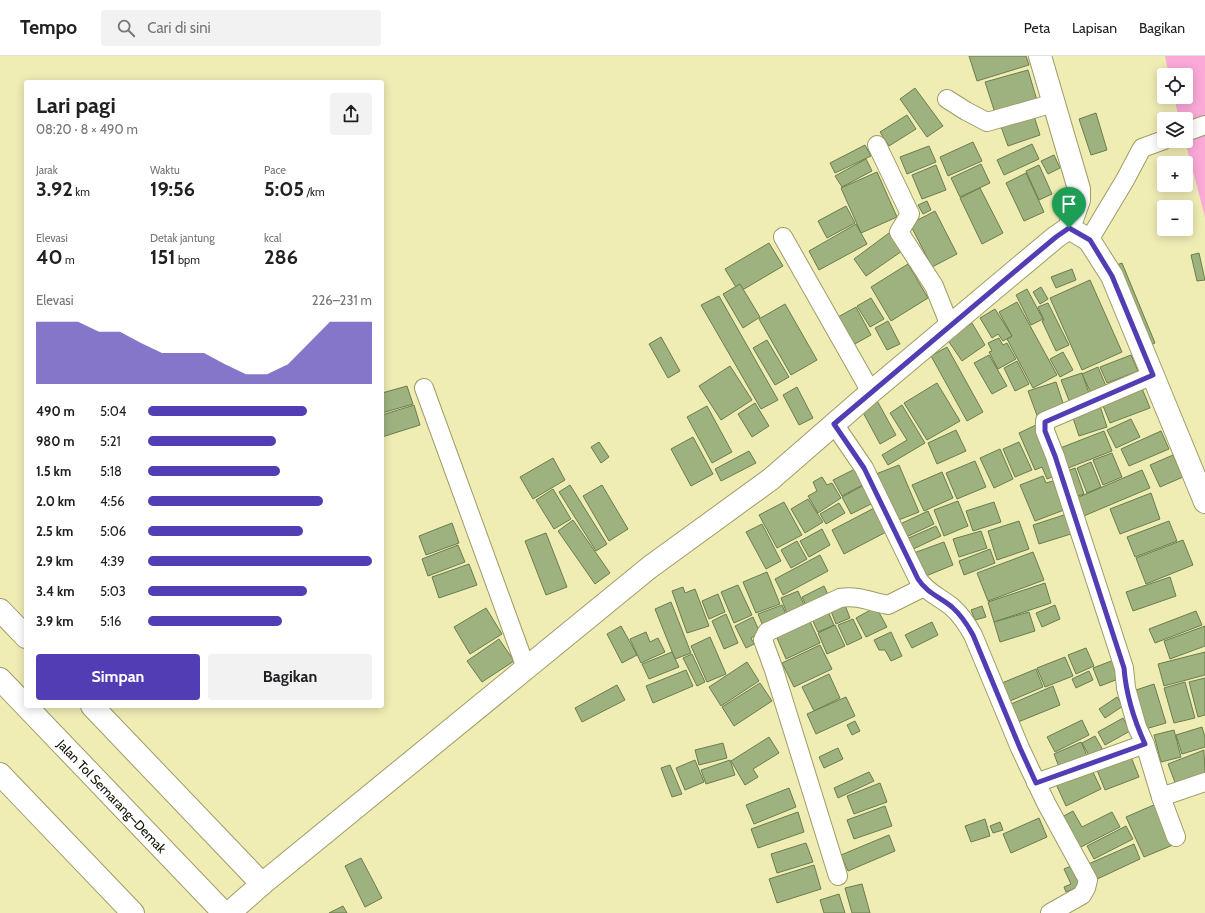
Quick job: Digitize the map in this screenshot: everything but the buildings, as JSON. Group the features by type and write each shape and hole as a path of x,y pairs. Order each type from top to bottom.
{"main road":[{"path":"229,913 262,884 650,567 772,479 871,392 1056,237 1069,228 1079,200 1079,189 1040,56"},
{"path":"1069,228 1090,240 1112,276 1205,502"},
{"path":"0,610 24,635"},
{"name":"Jalan Tol Semarang–Demak","path":"0,679 24,704"},
{"name":"Jalan Tol Semarang–Demak","path":"28,708 224,913"},
{"path":"94,708 262,884"},
{"path":"0,774 133,913"}],"street":[{"path":"947,99 987,122 1054,103"},
{"path":"1193,129 1205,125"},
{"path":"1090,240 1142,148 1157,143"},
{"path":"877,145 910,214 899,232 934,286 950,326"},
{"path":"783,237 871,392"},
{"path":"1153,375 1045,422 1045,431 1055,456 1124,668 1126,688 1137,727 1145,744 1161,797 1176,837"},
{"path":"424,388 526,668"},
{"path":"834,424 864,468 918,579 924,587 951,607 964,620 973,635 1036,783 1088,880 1082,895 1050,913"},
{"path":"838,876 774,670 763,640 767,632 840,598 851,596 888,605 924,587"},
{"path":"1036,783 1145,744"},
{"path":"1161,797 1205,782"}],"shaded area":[{"path":"1165,56 1205,56 1205,217 1193,171 1193,156 1189,156 1187,148 1193,148 1193,112 1177,112 1176,104 1193,104 1193,68 1168,68"}],"route":[{"path":"1069,228 1090,240 1112,276 1153,375 1060,414 1045,422 1045,431 1055,456 1124,668 1126,688 1137,727 1145,744 1036,783 973,635 964,620 951,607 924,587 918,579 864,468 834,424 1026,262 1069,228"}]}
